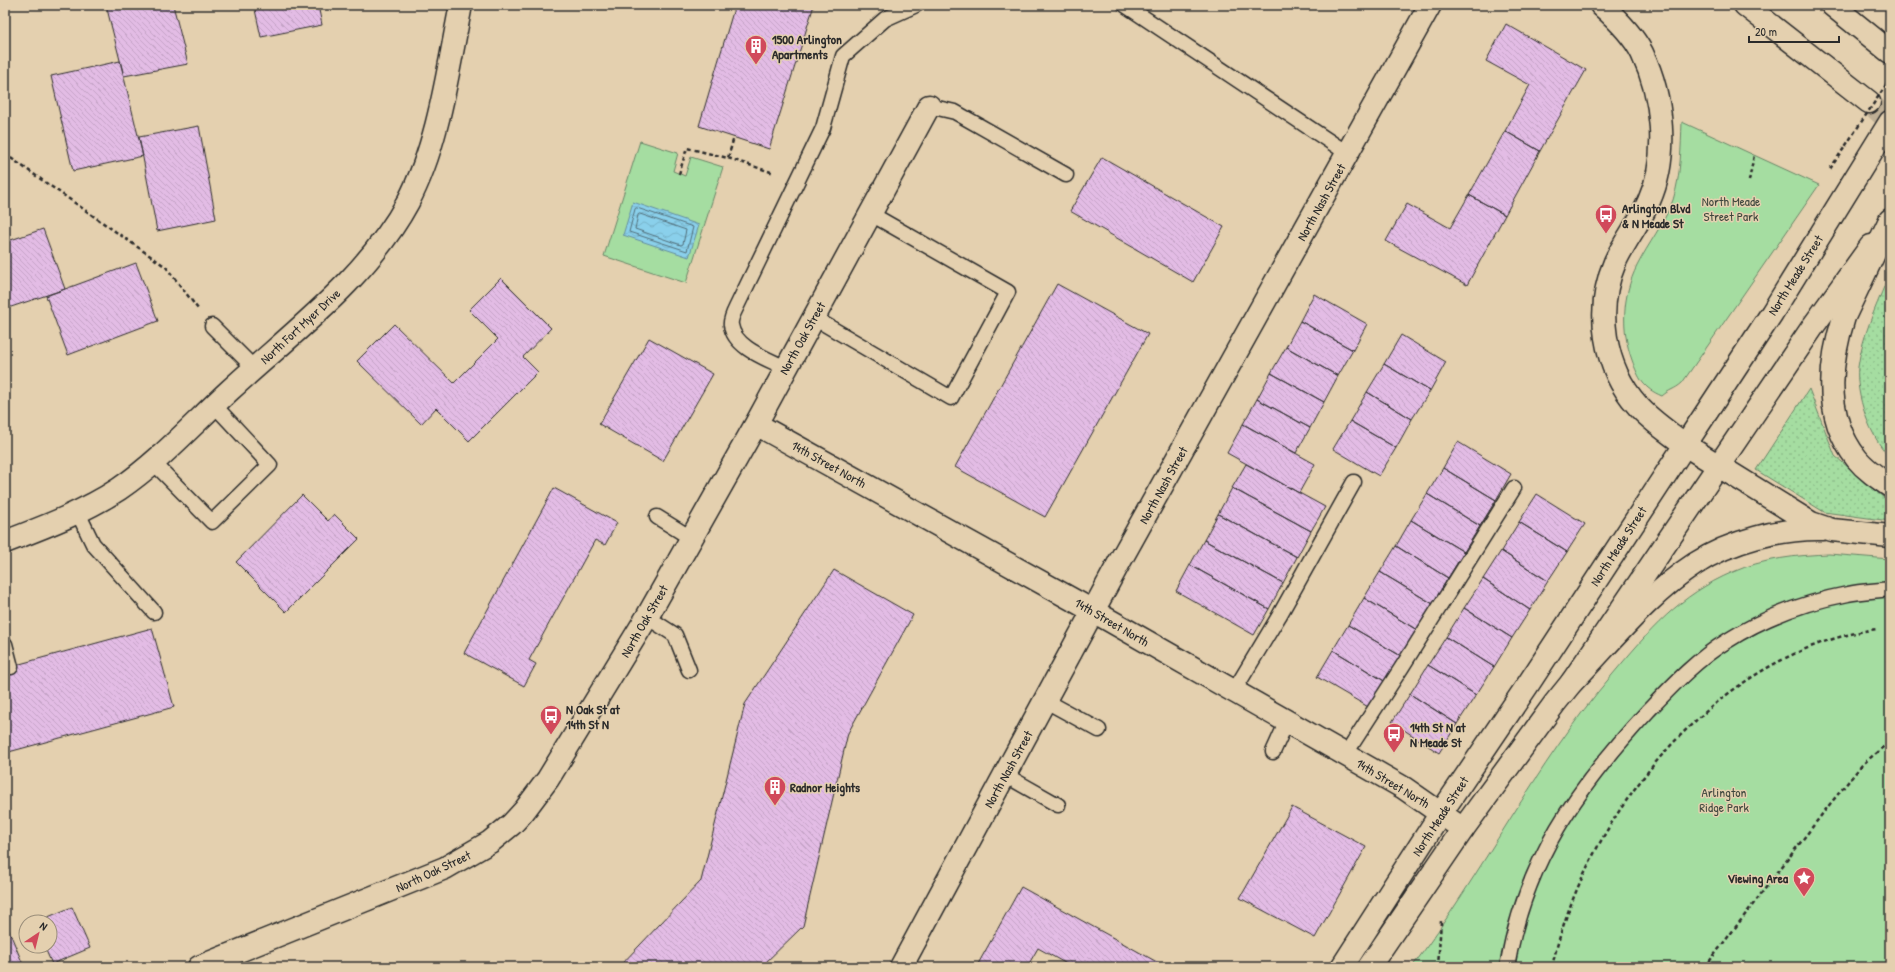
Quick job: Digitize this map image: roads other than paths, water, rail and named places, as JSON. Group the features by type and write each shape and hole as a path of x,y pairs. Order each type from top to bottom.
{"main road":[{"name":"North Fort Myer Drive","path":"5,542 78,513 119,489 153,462 327,302 375,251 398,220 417,182 438,114 461,5"},
{"name":"North Nash Street","path":"901,967 1046,701 1093,611 1430,5"},
{"path":"1602,5 1632,38 1642,53 1649,71 1658,105 1661,156 1659,172 1649,201 1623,246 1609,278 1605,299 1605,334 1614,366 1632,398 1642,410 1685,445 1791,512 1811,523 1832,530"},
{"path":"1745,5 1869,102"},
{"path":"1832,5 1890,52"},
{"name":"North Oak Street","path":"199,967 432,874 465,858 498,836 524,811 548,779 647,617 756,424 929,106"},
{"name":"North Meade Street","path":"1342,967 1441,813 1527,686 1772,312 1890,122"},
{"path":"1889,221 1844,318 1839,334 1831,376 1835,411 1844,439 1857,459 1872,474 1890,486"},
{"name":"North Meade Street","path":"1369,967 1463,829 1572,682 1814,325 1889,221"},
{"name":"14th Street North","path":"756,424 1093,611 1345,754 1416,795 1463,829"},
{"path":"1572,682 1653,598 1695,563 1719,551 1765,535 1794,530 1832,530 1890,536"}],"lane":[{"path":"786,368 743,345 735,337 730,325 736,308 823,128 843,56 885,19 916,5"},
{"path":"1125,5 1348,153"},
{"path":"929,106 955,112 1066,175"},
{"path":"814,318 951,398 1008,292 871,214"},
{"path":"212,326 254,368"},
{"path":"153,462 212,522 270,465 214,405"},
{"path":"1234,691 1279,616 1354,482"},
{"path":"1345,754 1406,661 1514,488"},
{"path":"78,513 93,544 154,612"},
{"path":"658,517 691,538"},
{"path":"1507,967 1513,934 1523,900 1533,873 1557,827 1591,777 1623,738 1675,684 1698,662 1726,641 1760,623 1812,603 1848,594 1890,589"},
{"path":"647,617 675,635 689,670"},
{"path":"5,644 11,667"},
{"path":"1046,701 1099,730"},
{"path":"1273,752 1287,721"},
{"path":"1005,775 1058,805"}],"water":[{"path":"633,202 699,225 689,257 623,235"}],"tunnel":[{"path":"1869,102 1890,122"}],"place":[{"name":"1500 Arlington Apartments","path":"756,66"},
{"name":"Arlington Blvd & N Meade St","path":"1606,234"},
{"name":"N Oak St at 14th St N","path":"551,736"},
{"name":"14th St N at N Meade St","path":"1394,754"},
{"name":"Radnor Heights","path":"775,806"},
{"name":"Viewing Area","path":"1804,898"}],"park label":[{"name":"North Meade Street Park","path":"1731,208"},
{"name":"Arlington Ridge Park","path":"1724,800"}]}
